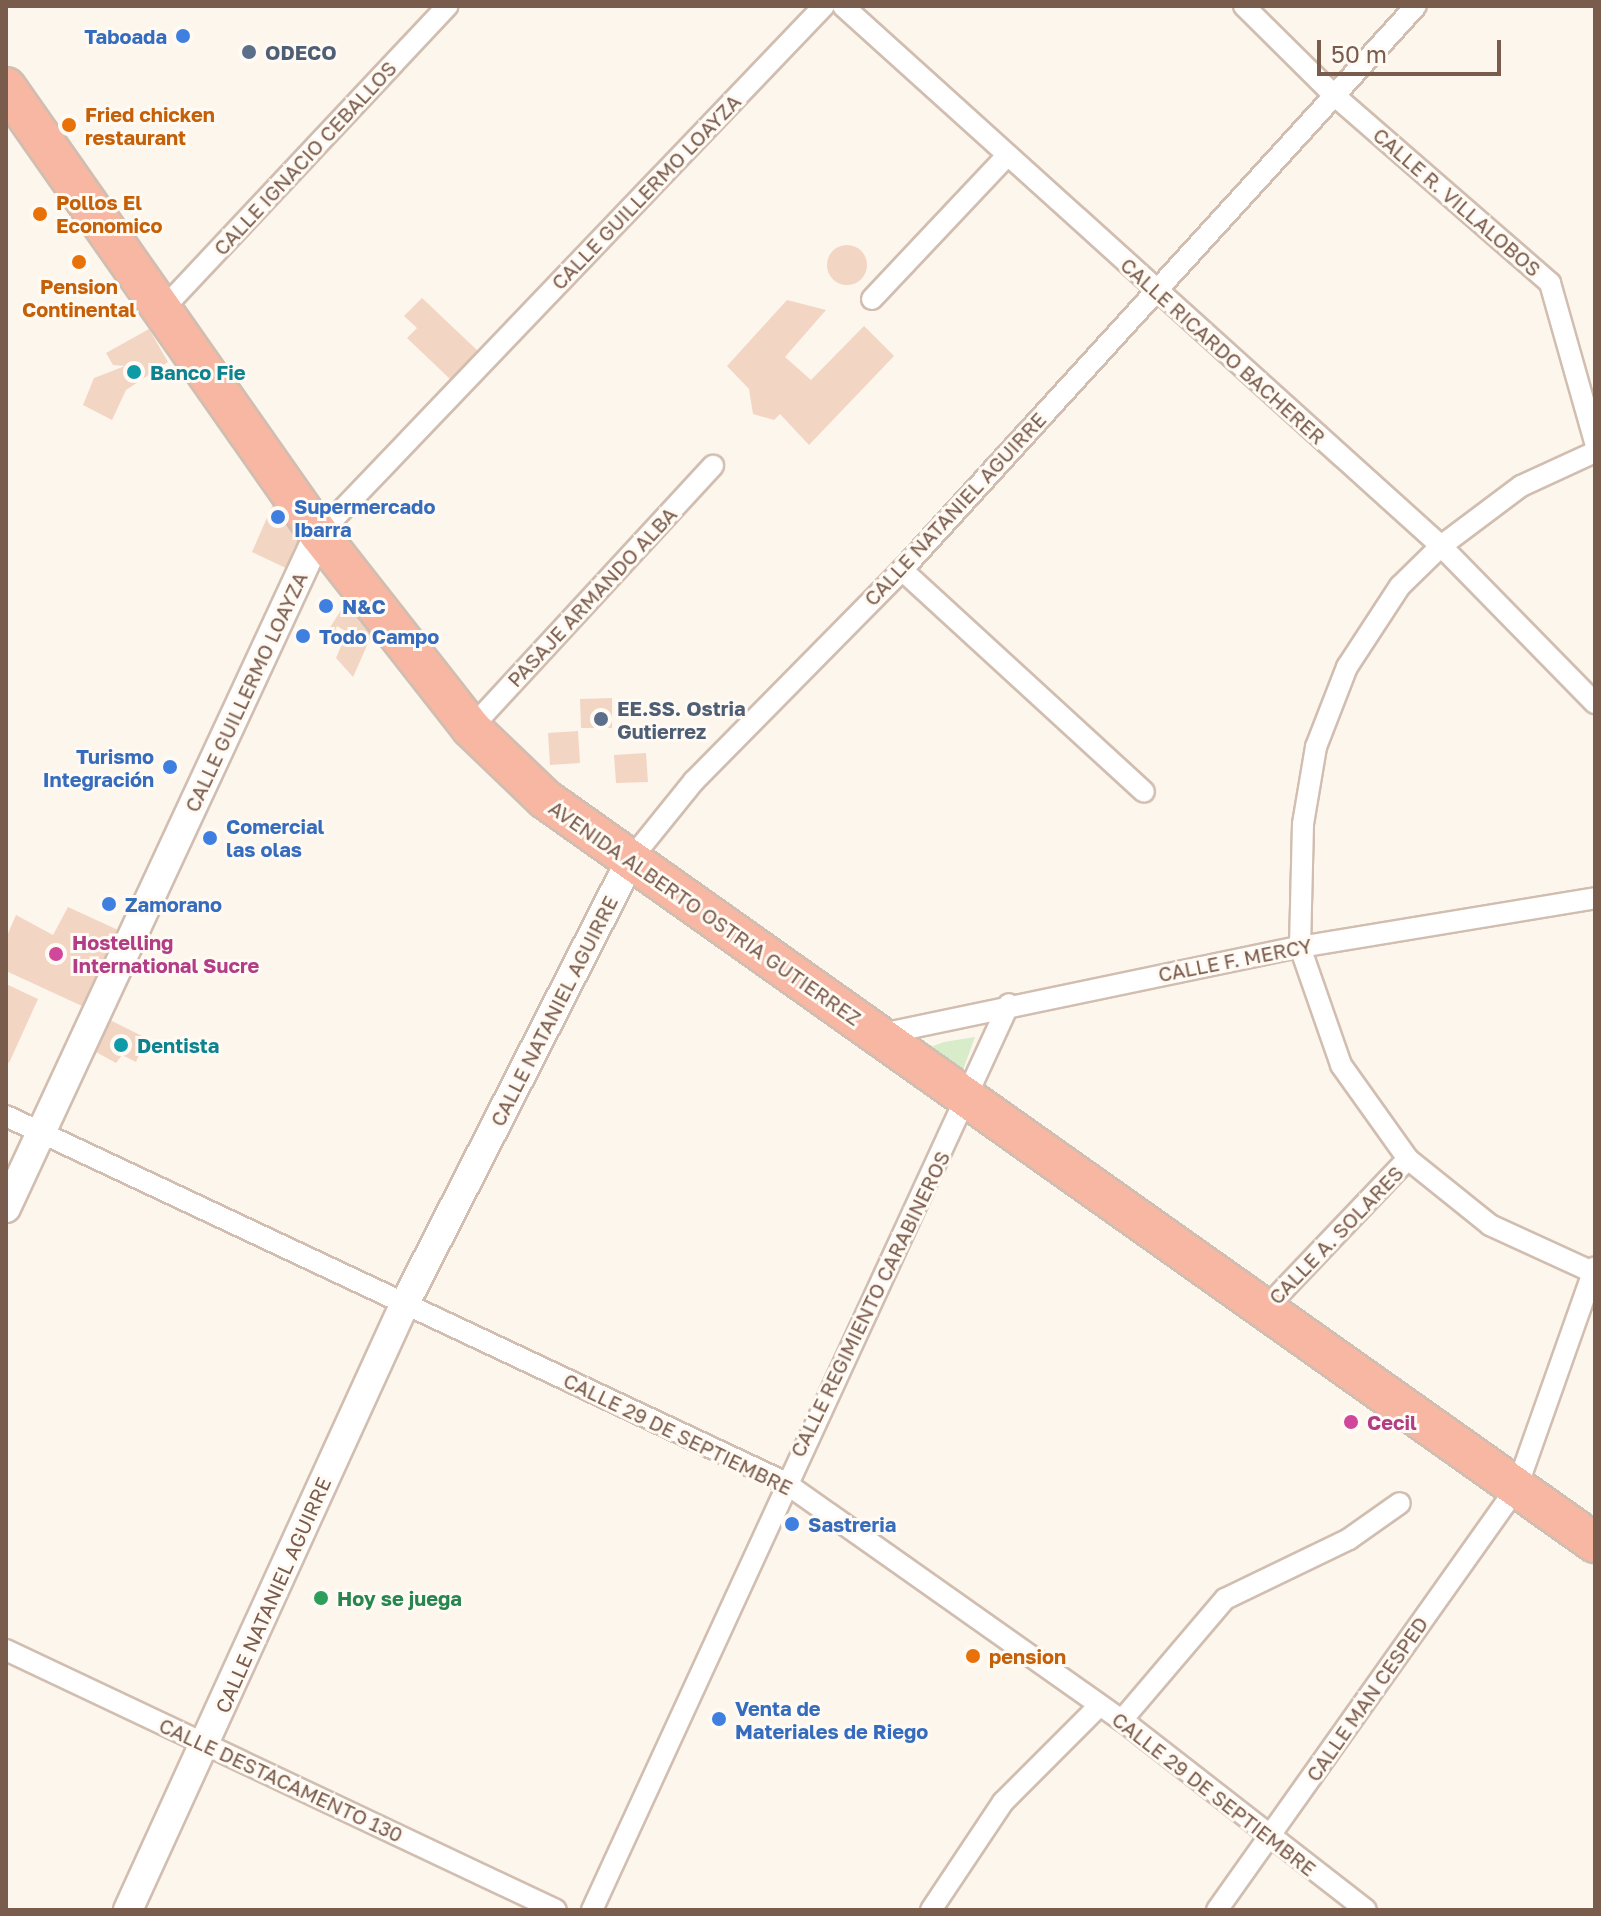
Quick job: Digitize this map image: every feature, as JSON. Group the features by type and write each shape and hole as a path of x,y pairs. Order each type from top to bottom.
{"highway":[{"name":"AVENIDA ALBERTO OSTRIA GUTIERREZ","path":"6,87 319,534 471,728 545,799 1263,1311 1595,1543"}],"street":[{"name":"CALLE IGNACIO CEBALLOS","path":"162,310 447,6"},
{"name":"CALLE GUILLERMO LOAYZA","path":"6,1208 319,534 824,6"},
{"name":"CALLE RICARDO BACHERER","path":"843,6 1006,157 1441,546 1595,703"},
{"name":"CALLE R. VILLALOBOS","path":"1244,6 1335,96 1550,283 1595,442"},
{"name":"CALLE NATANIEL AGUIRRE","path":"128,1910 206,1745 405,1303 631,859 694,781 902,570 1416,6"},
{"path":"872,299 1006,157"},
{"path":"1594,1271 1490,1225 1408,1159 1341,1065 1300,947 1303,824 1316,747 1347,667 1400,586 1441,546 1521,486 1595,452"},
{"name":"PASAJE ARMANDO ALBA","path":"471,728 713,466"},
{"path":"902,570 1144,792"},
{"name":"CALLE F. MERCY","path":"877,1035 1009,1004 1300,947 1595,898"},
{"name":"CALLE REGIMIENTO CARABINEROS","path":"592,1910 784,1482 968,1101 1009,1004"},
{"name":"CALLE 29 DE SEPTIEMBRE","path":"6,1116 784,1482 1122,1720 1268,1839 1366,1910"},
{"name":"CALLE A. SOLARES","path":"1263,1311 1408,1159"},
{"name":"CALLE MAN CESPED","path":"1217,1910 1517,1487 1594,1271"},
{"path":"1122,1720 1225,1599 1349,1539 1400,1503"},
{"name":"CALLE DESTACAMENTO 130","path":"6,1650 556,1910"},
{"path":"931,1910 1003,1802 1099,1706"}],"green space":[{"path":"975,1037 959,1081 919,1051 944,1042"}],"building":[{"path":"847,245 861,251 867,265 861,279 847,285 833,279 827,265 833,251"},
{"path":"422,298 478,351 451,380 407,338 417,328 404,316"},
{"path":"787,300 826,310 785,357 811,380 864,326 894,356 809,445 780,414 774,420 753,414 749,389 727,366"},
{"name":"Banco Fie","path":"149,329 168,362 126,390 112,420 83,405 94,378 125,366 113,365 106,353"},
{"name":"Supermercado Ibarra","path":"276,497 300,537 288,569 252,552"},
{"path":"349,597 373,632 353,677 336,658 347,632 337,626 331,640 326,634"},
{"path":"612,698 612,728 581,728 580,699"},
{"path":"578,731 580,763 550,765 548,733"},
{"path":"646,753 648,782 616,783 614,755"},
{"name":"Hostelling International Sucre","path":"68,907 118,930 82,1006 6,971 6,938 16,915 53,935"},
{"path":"6,984 38,999 9,1063 6,1061"},
{"name":"Dentista","path":"110,1020 146,1038 136,1062 122,1055 116,1063 96,1052"}],"place":[{"name":"Taboada","path":"183,36"},
{"name":"ODECO","path":"249,52"},
{"name":"Fried chicken restaurant","path":"69,125"},
{"name":"Pollos El Economico","path":"40,214"},
{"name":"Pension Continental","path":"79,262"},
{"name":"Banco Fie","path":"134,372"},
{"name":"Supermercado Ibarra","path":"278,517"},
{"name":"N&C","path":"326,606"},
{"name":"Todo Campo","path":"303,636"},
{"name":"EE.SS. Ostria Gutierrez","path":"601,719"},
{"name":"Turismo Integración","path":"170,767"},
{"name":"Comercial las olas","path":"210,838"},
{"name":"Zamorano","path":"109,904"},
{"name":"Hostelling International Sucre","path":"56,954"},
{"name":"Dentista","path":"121,1045"},
{"name":"Cecil","path":"1351,1422"},
{"name":"Sastreria","path":"792,1524"},
{"name":"Hoy se juega","path":"321,1598"},
{"name":"pension","path":"973,1656"},
{"name":"Venta de Materiales de Riego","path":"719,1719"}]}
